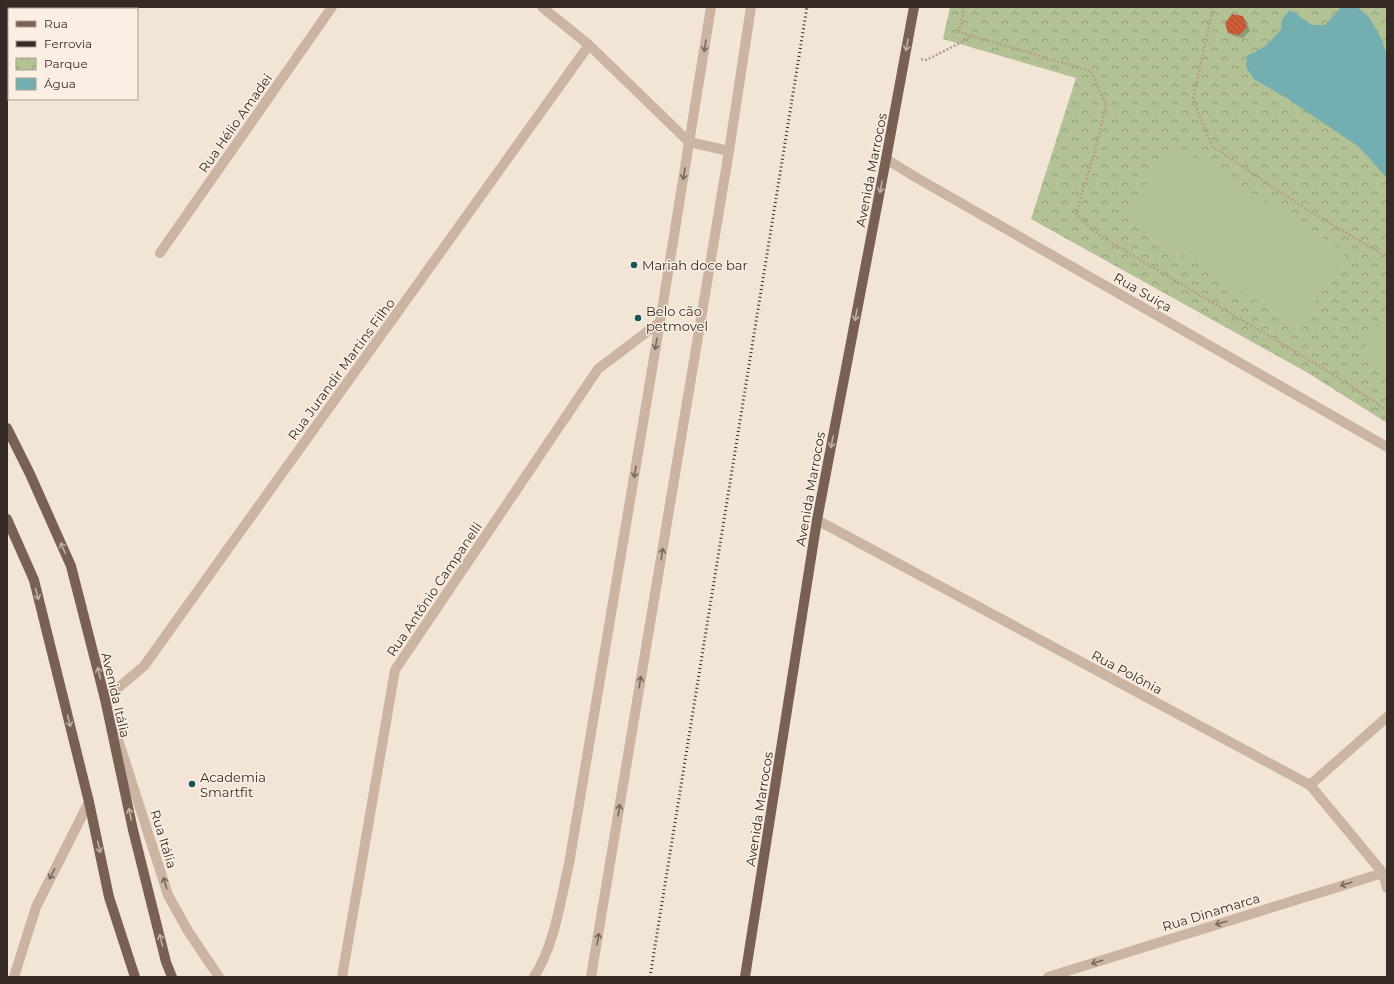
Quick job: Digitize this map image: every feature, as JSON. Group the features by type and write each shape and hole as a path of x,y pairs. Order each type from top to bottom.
{"main road":[{"name":"Avenida Marrocos","path":"745,977 817,520 914,7"},
{"name":"Avenida Itália","path":"7,428 30,474 71,566 105,699 133,830 166,962 172,977"},
{"path":"7,519 34,580 89,802 110,897 135,977"}],"street":[{"name":"Rua Hélio Amadei","path":"160,253 332,7"},
{"path":"542,7 589,45 689,142 729,151"},
{"path":"534,977 542,964 554,931 569,864 711,7"},
{"path":"591,977 752,7"},
{"name":"Rua Jurandir Martins Filho","path":"105,699 144,666 589,45"},
{"name":"Rua Suiça","path":"886,159 1387,447"},
{"name":"Rua Antônio Campanelli","path":"342,977 396,670 598,369 660,322"},
{"name":"Rua Polônia","path":"817,520 1310,785 1383,873 1387,888"},
{"name":"Rua Itália","path":"105,699 168,896 188,931 219,977"},
{"path":"1310,785 1387,717"},
{"path":"14,977 36,907 89,802"},
{"name":"Rua Dinamarca","path":"1048,977 1383,873"}],"path":[{"path":"964,7 958,32 1091,72 1106,105 1094,154 1076,213 1097,234 1326,370 1387,410"},
{"path":"1212,7 1193,99 1212,146 1298,204 1387,257"},
{"path":"905,58 926,60 972,36"}],"green space":[{"path":"950,7 1387,7 1387,423 1308,373 1031,219 1076,78 943,39"},
{"path":"1172,143 1346,253 1299,327 1125,218"},
{"path":"1387,312 1387,370 1361,354"}],"water":[{"path":"1341,7 1357,7 1369,17 1382,40 1387,56 1387,178 1359,147 1288,99 1254,79 1246,67 1247,56 1264,47 1281,30 1282,19 1290,10 1312,25 1325,25"}],"building":[{"path":"1232,14 1243,16 1247,27 1239,35 1228,33 1225,23"}],"railway":[{"path":"650,977 807,7"}],"place":[{"name":"Mariah doce bar","path":"634,265"},
{"name":"Belo cão petmovel","path":"638,318"},
{"name":"Academia Smartfit","path":"192,784"}]}
